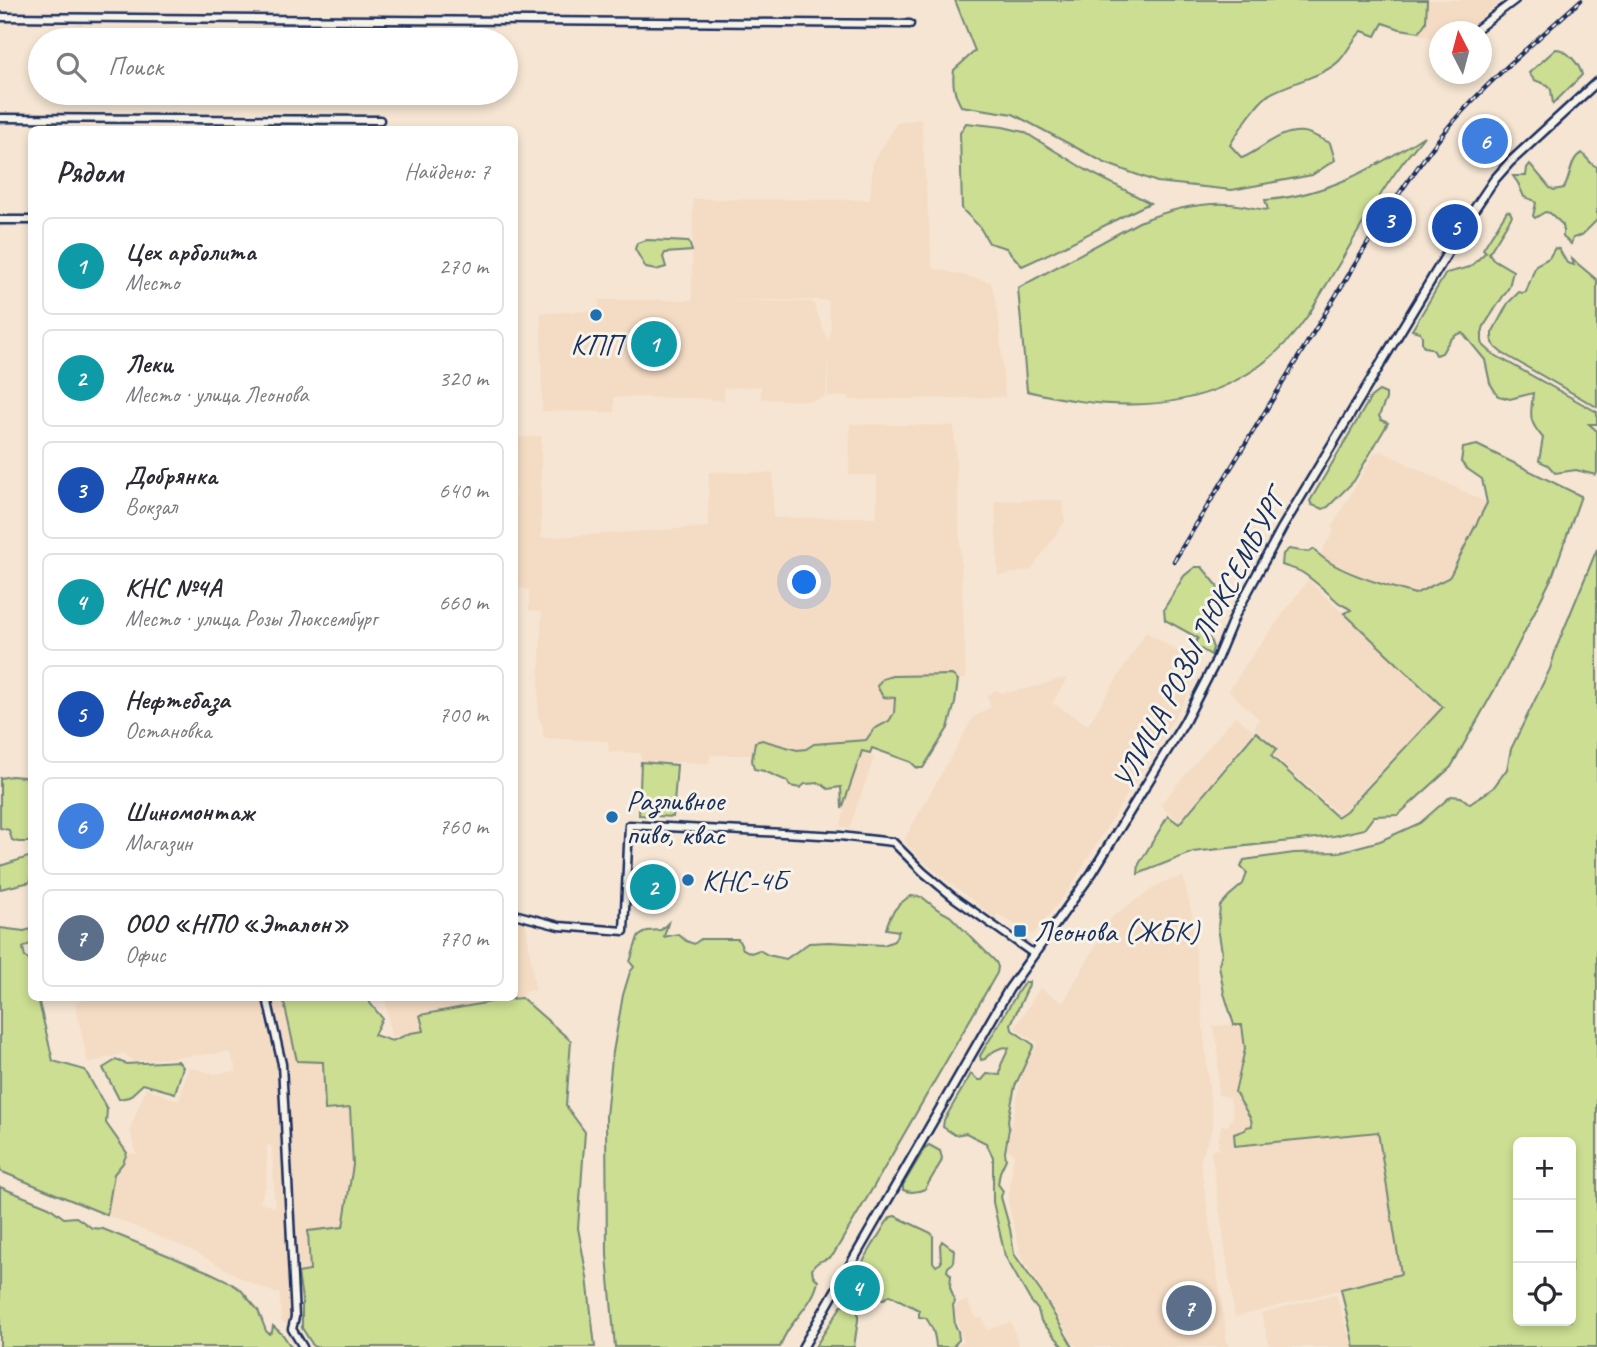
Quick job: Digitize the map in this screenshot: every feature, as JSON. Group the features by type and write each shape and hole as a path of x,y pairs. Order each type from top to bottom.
{"street":[{"path":"1487,21 1515,0"},
{"path":"0,17 910,24"},
{"name":"УЛИЦА РОЗЫ ЛЮКСЕМБУРГ","path":"803,1347 1009,989 1091,873 1184,723 1216,663 1235,615 1282,528 1469,217 1510,162 1597,82"},
{"path":"0,118 380,120"},
{"path":"0,220 28,220"},
{"path":"518,915 559,926 624,931 629,825 841,836 893,842 953,897 1034,954"},
{"path":"268,1001 282,1064 295,1317 292,1329 303,1347"}],"shaded area":[{"path":"1392,0 1502,0 1477,21 1429,21 1429,37 1419,34"},
{"path":"921,119 932,268 991,282 998,312 1005,397 850,400 849,396 828,397 828,353 826,396 813,401 761,399 761,386 723,388 724,401 614,397 614,412 542,411 541,313 599,311 599,300 692,300 693,199 870,200 873,163 897,123","holes":["722,300 828,300 831,326 828,342 813,302"]},
{"path":"850,424 954,426 966,679 953,679 883,737 862,750 874,758 849,829 840,826 845,811 842,809 860,755 710,755 709,763 641,761 641,753 609,752 608,741 543,738 543,727 538,715 542,612 529,610 529,590 518,588 518,438 541,436 541,538 708,527 709,472 773,473 773,518 877,517 877,475 849,475"},
{"path":"1381,451 1487,503 1450,576 1415,594 1364,579 1319,556 1334,531 1332,527 1374,454"},
{"path":"1062,500 1065,521 1031,570 998,576 995,501"},
{"path":"1308,580 1441,707 1342,812 1338,813 1274,756 1279,749 1254,727 1260,720 1229,691"},
{"path":"1146,632 1200,665 1193,671 1189,693 1069,889 1033,935 998,914 995,918 920,859 905,838 973,718 991,707 987,696 996,690 1001,693 1011,692 1067,678 1052,703 1088,725"},
{"path":"1235,716 1254,731 1179,821 1160,805"},
{"path":"1183,877 1192,915 1213,1127 1200,1161 1228,1347 1080,1347 1075,1345 1018,1251 1020,1249 1008,1203 1014,1154 1007,1149 1022,1073 1038,1043 1015,1028 1040,988 1063,1003 1113,916 1163,882"},
{"path":"518,915 525,917 535,990 526,991 522,998 518,998"},
{"path":"284,1001 297,1061 323,1062 326,1110 350,1107 353,1165 343,1227 310,1272 298,1273 287,1066 286,1063 283,1064 295,1317 292,1329 281,1320 280,1293 243,1279 194,1251 107,1215 114,1174 127,1153 136,1154 130,1129 146,1088 179,1101 189,1067 214,1074 237,1071 230,1052 133,1061 124,1053 88,1063 75,1002","holes":["267,1145 272,1146 275,1208 260,1202 266,1185"]},
{"path":"385,1001 496,1001 420,1015 424,1031 391,1037"},
{"path":"1242,1024 1245,1049 1235,1092 1251,1119 1252,1126 1234,1134 1230,1148 1378,1132 1401,1274 1235,1317 1211,1150 1222,1149 1218,1147 1221,1125 1228,1126 1233,1116 1229,1097 1218,1095 1218,1045 1213,1026"},
{"path":"1336,1294 1352,1347 1270,1347 1261,1313"},
{"path":"967,1301 976,1319 982,1318 987,1330 1011,1322 1019,1347 956,1347 964,1342 955,1312 956,1304"}],"green space":[{"path":"955,0 1427,1 1426,22 1419,32 1383,23 1376,36 1362,31 1333,66 1265,97 1230,145 1242,158 1279,137 1304,132 1330,143 1335,160 1312,175 1232,190 1157,182 1105,163 1013,114 961,106 954,88 954,70 975,51"},
{"path":"1556,49 1572,58 1582,75 1553,104 1548,85 1534,80 1529,73"},
{"path":"966,123 1024,132 1086,170 1150,203 1022,266 1006,248 989,243 979,226 962,209 960,133"},
{"path":"1424,136 1382,192 1309,314 1282,347 1252,371 1218,389 1183,399 1145,404 1106,404 1027,391 1018,288 1139,222 1183,208 1206,204 1230,204 1268,210 1265,200 1308,193 1349,178"},
{"path":"1582,153 1597,167 1597,220 1582,235 1573,238 1571,244 1563,237 1563,225 1550,213 1545,212 1535,218 1533,216 1536,203 1524,197 1513,176 1526,176 1530,164 1550,188 1564,188 1573,163"},
{"path":"1507,211 1512,216 1489,253 1493,259 1513,271 1509,287 1484,326 1483,345 1493,354 1597,412 1597,424 1589,424 1597,431 1596,475 1576,470 1555,473 1548,465 1539,461 1543,438 1531,417 1533,393 1510,399 1498,396 1490,383 1485,360 1463,333 1453,337 1442,353 1436,355 1428,347 1424,347 1420,332 1412,330 1446,273 1470,267 1486,252 1483,249"},
{"path":"647,240 689,242 692,251 665,253 663,257 666,267 656,270 646,268 635,249 637,243"},
{"path":"1555,248 1559,249 1567,263 1574,265 1572,259 1597,280 1597,407 1502,353 1492,340 1492,333 1508,303 1519,292 1526,292 1536,265 1549,258"},
{"path":"1379,391 1386,394 1386,399 1379,416 1388,423 1354,481 1328,507 1323,509 1312,505 1310,501 1371,397"},
{"path":"1477,445 1581,496 1552,577 1506,669 1451,767 1398,815 1374,816 1364,829 1334,836 1193,852 1138,874 1139,864 1168,816 1179,824 1256,732 1277,749 1271,756 1337,817 1346,811 1443,707 1344,613 1351,610 1303,573 1282,565 1283,554 1289,549 1308,552 1314,549 1346,571 1415,594 1448,578 1487,503 1482,479 1461,462 1463,448"},
{"path":"1597,549 1597,1347 1354,1347 1341,1289 1401,1274 1378,1132 1235,1146 1234,1134 1252,1126 1251,1119 1235,1092 1245,1049 1242,1025 1234,1025 1219,965 1222,952 1218,928 1220,906 1243,884 1247,873 1241,867 1244,860 1294,853 1339,852 1380,841 1420,823 1451,796 1461,797 1470,804 1493,788 1507,769 1511,749 1550,669"},
{"path":"1195,567 1202,567 1217,585 1219,597 1207,608 1199,626 1210,639 1213,648 1211,655 1194,645 1198,638 1165,620 1164,609 1184,576"},
{"path":"952,675 958,680 948,728 923,768 917,768 911,762 872,748 870,753 862,751 842,809 841,787 828,789 820,783 805,784 800,788 790,786 787,781 754,769 752,760 755,742 762,740 797,750 814,744 866,740 874,729 889,721 894,713 895,698 883,697 877,686 882,679 892,676"},
{"path":"641,762 677,765 673,817 639,815"},
{"path":"24,777 28,780 28,842 12,840 9,830 0,828 0,778"},
{"path":"28,857 28,883 0,889 0,866"},
{"path":"910,896 922,897 950,916 996,962 997,973 833,1255 817,1263 812,1269 818,1281 815,1290 783,1338 780,1347 615,1347 607,1255 606,1116 612,1058 623,995 634,967 630,962 638,937 647,931 661,930 668,923 664,937 678,934 694,944 701,939 738,939 743,949 751,953 759,950 786,959 809,943 884,945 894,941 899,931 886,929 892,914"},
{"path":"0,928 28,930 28,945 23,948 28,960 28,1001 39,1001 53,1061 85,1070 107,1109 106,1123 127,1153 114,1174 107,1215 0,1171"},
{"path":"1025,982 1029,982 1029,985 1011,1024 1012,1030 1034,1045 1015,1086 1008,1120 1006,1159 998,1184 1003,1191 1001,1197 1014,1254 1041,1292 1073,1347 1064,1347 1041,1321 1038,1310 1005,1256 993,1202 993,1157 986,1143 966,1133 955,1135 943,1127 944,1120 971,1074 978,1080 982,1080 987,1074 1000,1075 1001,1065 1009,1048 996,1050 985,1059 981,1060 980,1056"},
{"path":"522,998 571,1041 566,1106 585,1132 578,1228 595,1347 314,1347 302,1328 302,1299 298,1273 310,1271 308,1231 343,1227 353,1165 350,1108 325,1110 323,1062 297,1061 284,1001 370,1001 382,1018 374,1035 392,1041 424,1031 420,1015 496,1001 518,1001"},
{"path":"116,1060 126,1064 178,1061 183,1067 175,1093 143,1084 129,1097 119,1099 103,1068"},
{"path":"929,1145 940,1151 941,1162 925,1189 914,1192 903,1190 903,1185"},
{"path":"0,1187 49,1207 64,1218 76,1217 92,1228 103,1229 226,1280 241,1290 258,1310 266,1331 269,1334 272,1332 273,1326 291,1347 0,1347"},
{"path":"895,1216 931,1233 933,1262 936,1266 941,1263 942,1241 954,1250 953,1263 947,1271 951,1275 950,1287 955,1302 955,1325 959,1340 955,1347 936,1347 932,1328 926,1318 919,1317 919,1310 890,1295 884,1299 871,1300 859,1295 861,1286 856,1284 852,1289 848,1287 886,1223"},
{"path":"848,1302 858,1308 854,1347 815,1347 842,1305"}],"railway":[{"path":"1174,561 1390,207 1420,164 1451,124 1482,91 1581,0"}],"place":[{"name":"Шинoмонтаж","path":"1485,141"},
{"name":"Добрянка","path":"1389,220"},
{"name":"Нефтебаза","path":"1455,227"},
{"name":"КПП","path":"596,315"},
{"name":"Цех арболита","path":"654,344"},
{"name":"Разливное пиво, квас","path":"612,817"},
{"name":"КНС-4Б","path":"688,880"},
{"name":"Леки","path":"653,887"},
{"name":"Леонова (ЖБК)","path":"1020,931"},
{"name":"КНС №4А","path":"857,1288"},
{"name":"ООО «НПО «Эталон»","path":"1189,1308"}]}
